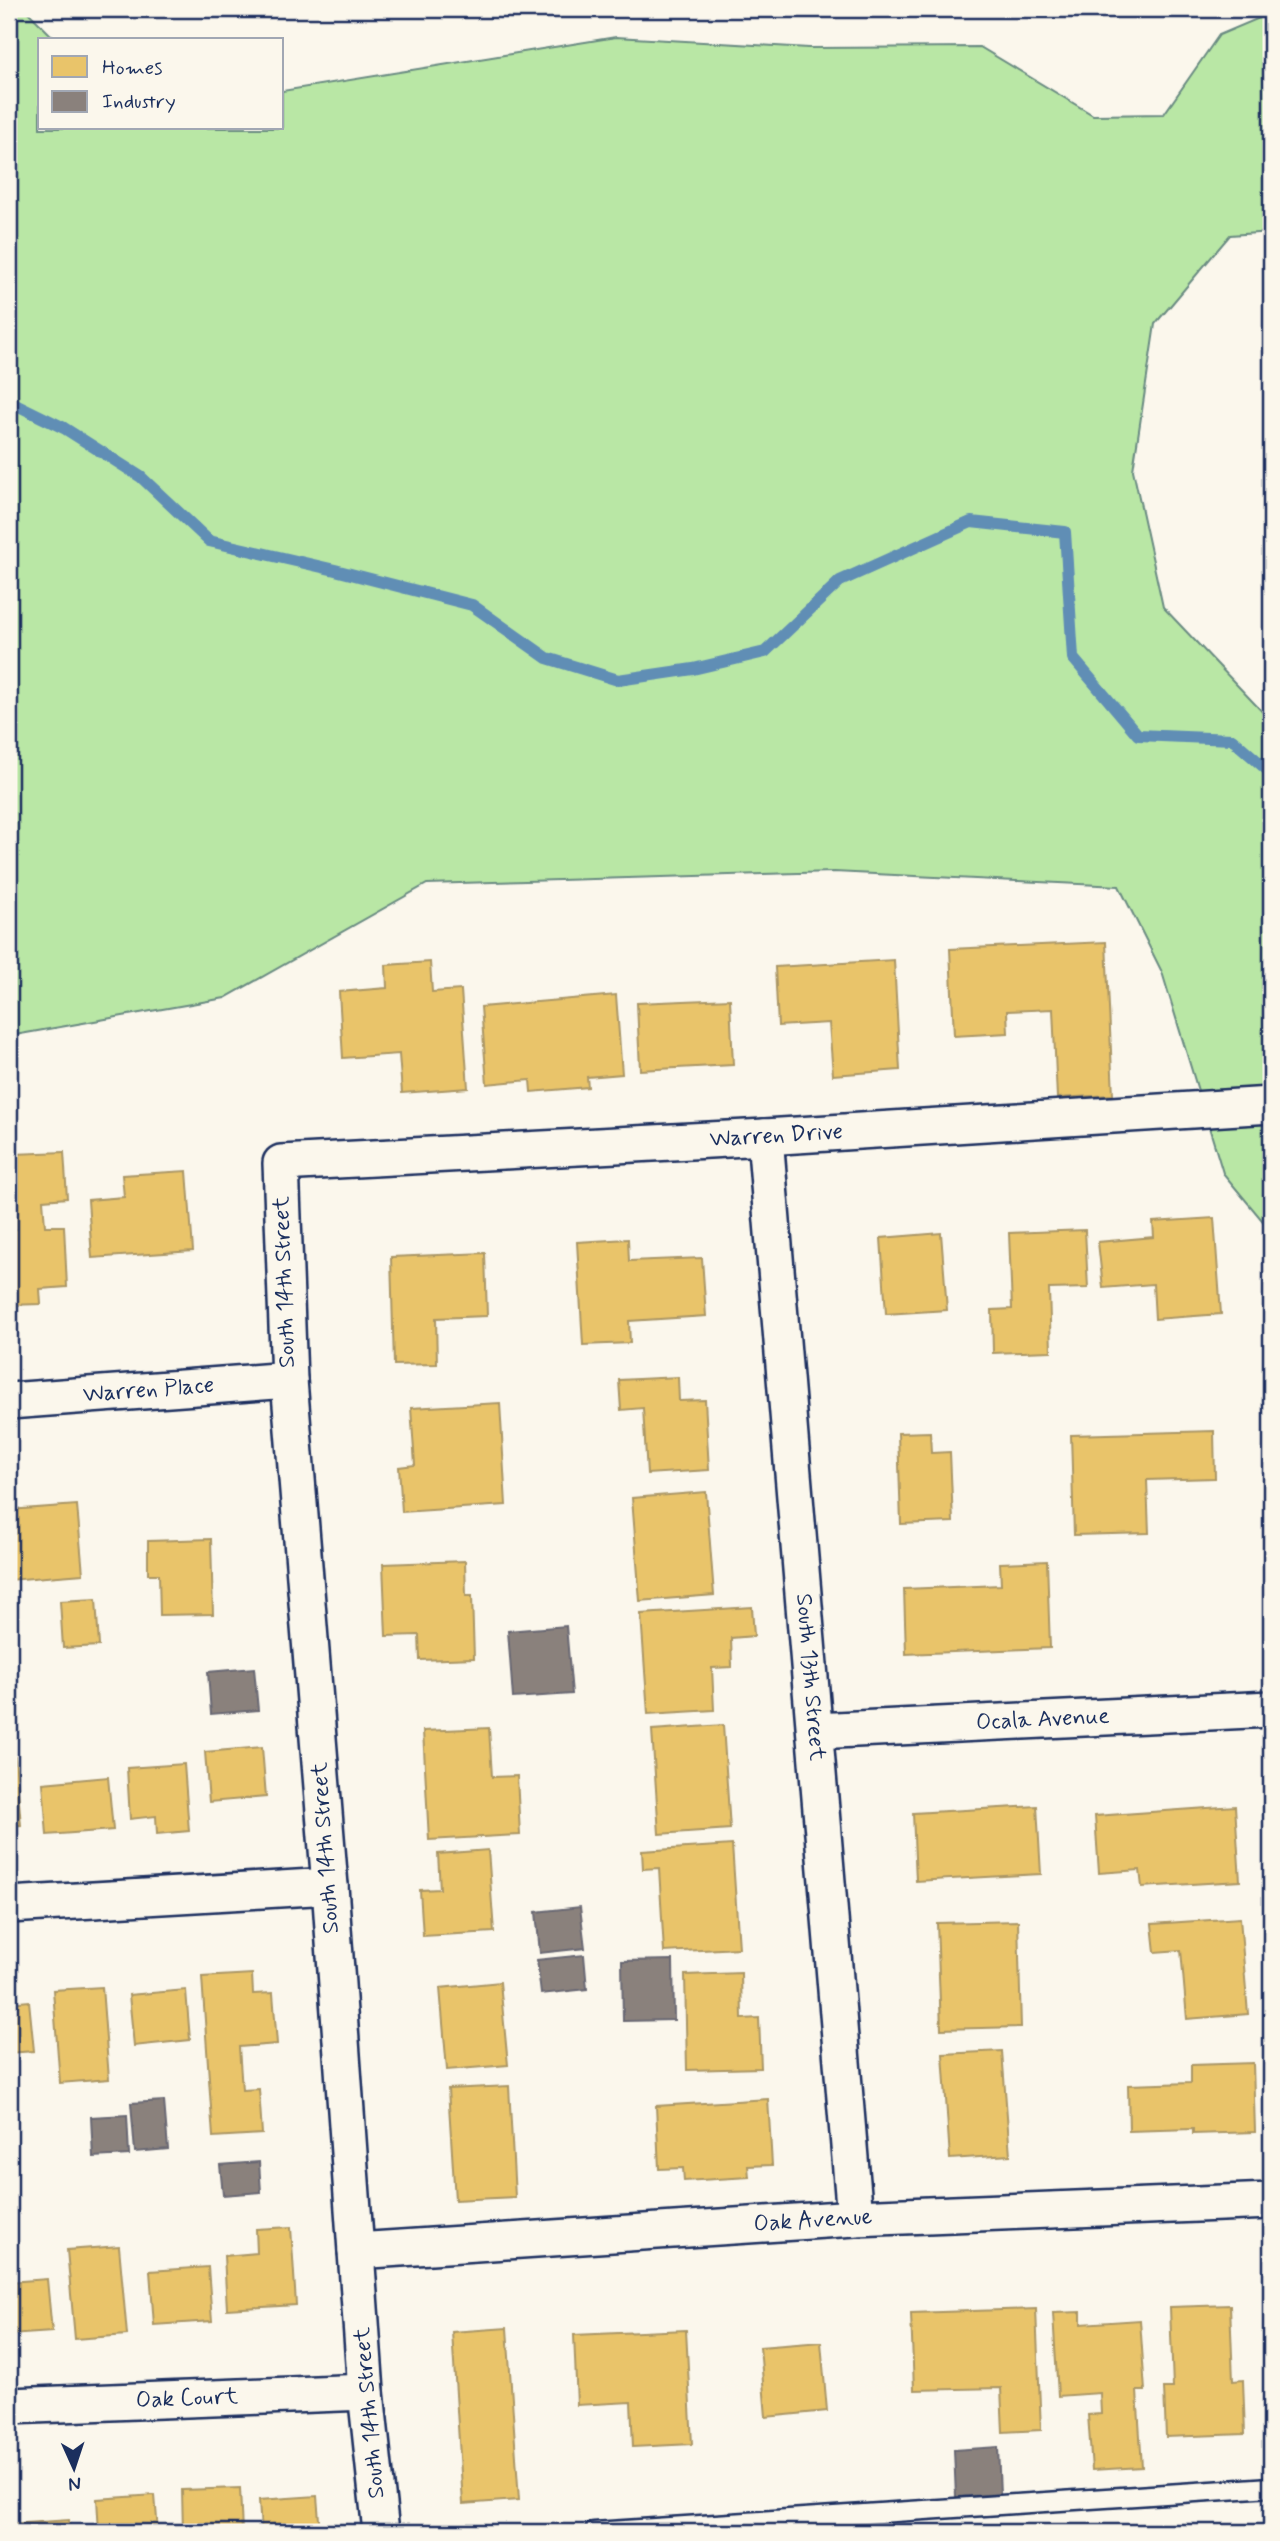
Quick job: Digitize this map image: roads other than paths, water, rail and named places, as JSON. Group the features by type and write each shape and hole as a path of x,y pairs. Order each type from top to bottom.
{"street":[{"name":"Warren Drive","path":"281,1163 765,1137 1271,1105"},
{"name":"South 13th Street","path":"765,1137 855,2218"},
{"name":"South 14th Street","path":"281,1163 289,1380 330,1886 366,2392 382,2532"},
{"name":"Warren Place","path":"9,1401 289,1380"},
{"name":"Ocala Avenue","path":"815,1731 1271,1709"},
{"path":"9,1905 330,1886"},
{"name":"Oak Avenue","path":"356,2251 855,2218 1271,2201"},
{"name":"Oak Court","path":"9,2406 366,2392"}],"lane":[{"path":"594,2532 1271,2487"}],"waterway":[{"path":"9,401 64,428 141,477 209,541 472,605 547,658 618,680 693,669 765,652 840,581 971,522 1065,532 1073,658 1138,735 1232,739 1271,773"}]}
